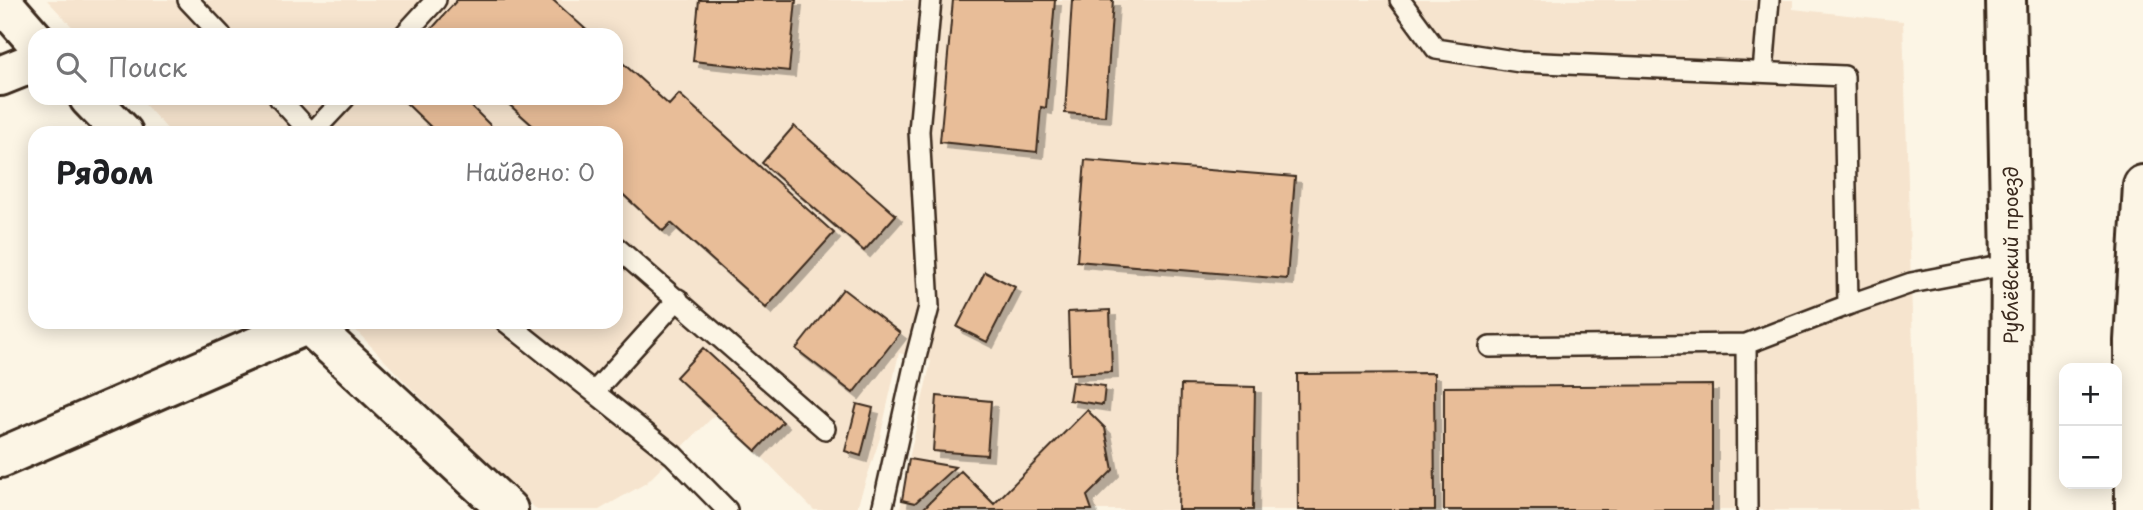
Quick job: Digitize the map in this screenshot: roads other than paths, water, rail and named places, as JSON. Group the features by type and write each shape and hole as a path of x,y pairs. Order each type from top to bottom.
{"street":[{"path":"0,0 28,32"},
{"name":"Рублёвский проезд","path":"2006,0 2011,264 2009,510"},
{"path":"0,76 28,65"},
{"path":"96,105 116,126"},
{"path":"2135,510 2134,341 2143,207"},
{"path":"0,458 293,329"},
{"path":"313,329 508,510"}],"lane":[{"path":"188,0 214,28"},
{"path":"410,28 436,0"},
{"path":"882,510 929,307 919,131 931,0"},
{"path":"1400,0 1436,49 1520,62 1844,76 1848,305"},
{"path":"1763,72 1769,0"},
{"path":"286,105 305,126"},
{"path":"319,126 338,105"},
{"path":"623,253 825,429"},
{"path":"1490,346 1746,344 1911,283 2011,264"},
{"path":"594,392 678,299"},
{"path":"515,329 673,455 727,510"},
{"path":"1746,344 1747,510"}]}
